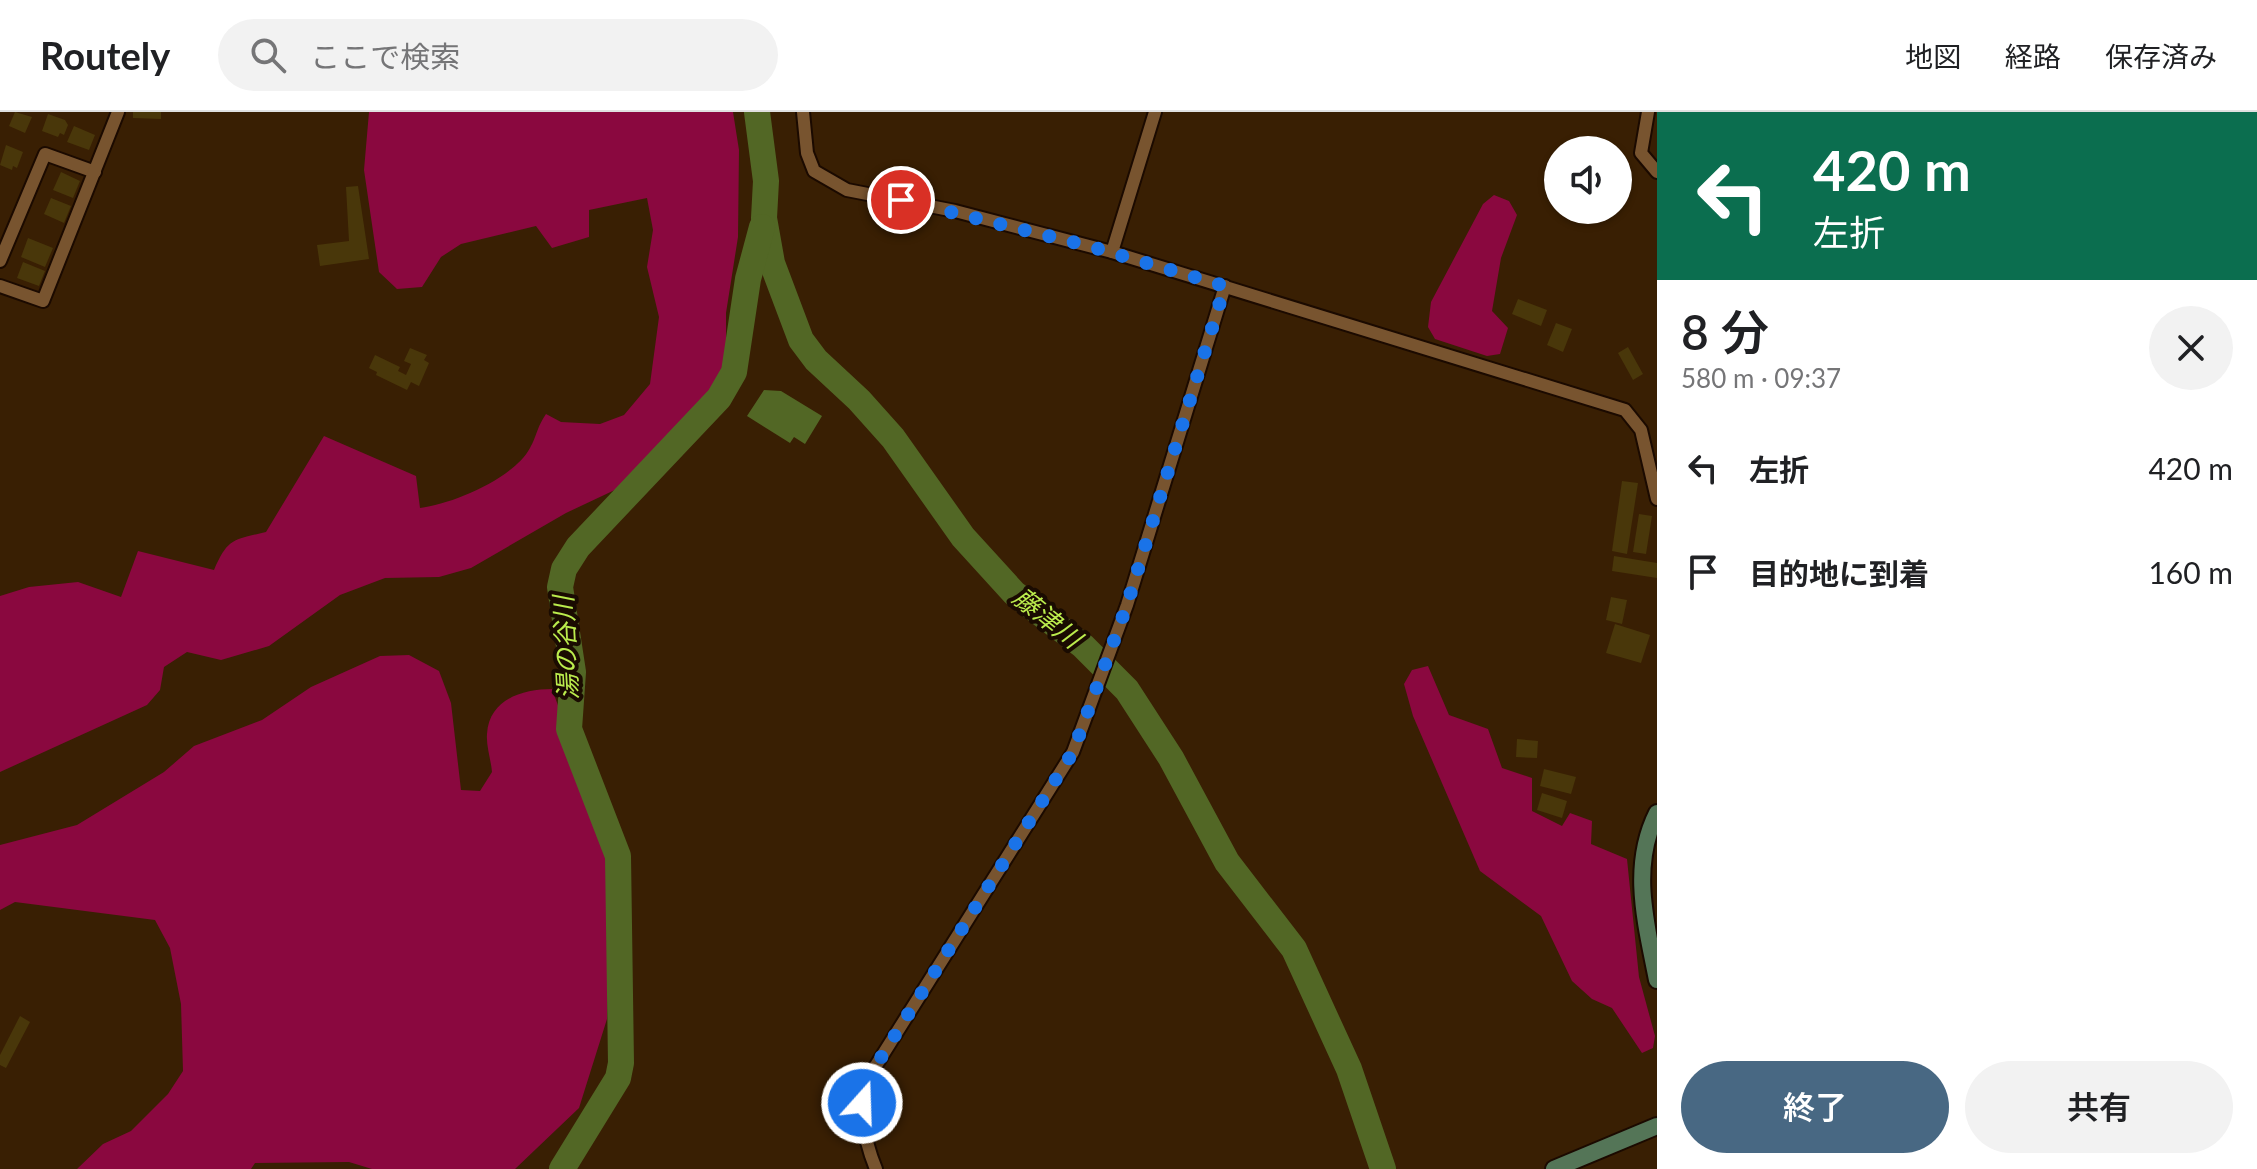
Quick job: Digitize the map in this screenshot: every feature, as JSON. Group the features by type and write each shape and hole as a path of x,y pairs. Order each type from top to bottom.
{"main road":[{"path":"1657,813 1643,848 1640,867 1657,980"},
{"path":"1554,1169 1657,1126"}],"street":[{"path":"0,286 43,301 118,112"},
{"path":"803,112 810,162 821,177 836,186 955,211 1112,252 1625,410 1641,430 1657,499"},
{"path":"1112,252 1155,112"},
{"path":"1648,112 1641,153 1657,172"},
{"path":"0,261 45,154 95,172"},
{"path":"876,1169 863,1137 862,1103 870,1075 1073,752 1084,728 1225,286"}],"shaded area":[{"path":"369,112 733,112 739,150 738,237 726,313 726,367 709,395 663,451 619,488 566,513 471,568 439,577 385,578 340,595 269,646 221,660 187,652 164,667 160,690 147,705 0,772 0,596 29,587 78,582 121,597 138,551 214,570 223,552 233,542 266,532 324,436 416,476 420,508 434,506 481,488 511,469 530,448 546,414 561,422 600,424 624,415 650,384 659,317 647,267 653,230 647,198 589,210 589,237 552,248 536,226 461,244 441,257 422,287 397,289 379,272 364,170"},
{"path":"1494,195 1509,201 1517,215 1501,258 1492,311 1508,328 1500,354 1487,356 1435,339 1428,327 1431,302 1483,204"},
{"path":"764,390 781,391 822,416 805,444 794,437 790,443 747,416"},
{"path":"409,655 439,671 451,703 461,790 480,791 492,772 487,734 489,722 501,704 519,694 552,689 613,857 607,1019 579,1108 515,1169 372,1169 349,1162 255,1163 251,1169 77,1169 103,1144 131,1131 168,1094 183,1071 181,1004 170,948 155,920 15,902 0,910 0,845 77,825 164,772 194,746 262,720 311,687 380,656"},
{"path":"1428,666 1449,715 1488,729 1502,768 1532,778 1532,811 1562,826 1570,813 1592,821 1591,844 1627,859 1639,977 1655,1036 1653,1048 1642,1053 1612,1008 1592,999 1572,981 1541,916 1480,871 1413,716 1404,684 1412,670"}],"building":[{"path":"15,112 32,117 25,133 9,126"},
{"path":"133,112 161,112 161,119 133,118"},
{"path":"48,114 65,120 68,125 64,135 60,133 58,137 42,131"},
{"path":"74,126 95,135 89,150 67,142"},
{"path":"6,145 23,152 17,168 13,166 12,170 0,165"},
{"path":"61,172 80,181 73,198 53,190"},
{"path":"358,186 369,259 320,266 317,245 349,241 346,187"},
{"path":"51,198 71,206 64,223 44,214"},
{"path":"28,238 53,248 45,267 21,257"},
{"path":"23,262 45,271 39,286 17,278"},
{"path":"1518,299 1547,310 1541,326 1512,314"},
{"path":"1556,323 1572,329 1563,352 1547,345"},
{"path":"1628,347 1643,374 1633,380 1618,353"},
{"path":"410,348 427,355 424,360 429,363 419,386 411,382 407,390 376,375 377,372 369,368 375,355 400,367 398,371 406,375 411,364 404,361"},
{"path":"1622,481 1638,483 1627,554 1612,551"},
{"path":"1639,514 1652,516 1646,554 1633,552"},
{"path":"1614,556 1657,563 1657,578 1612,571"},
{"path":"1611,597 1627,600 1622,624 1606,620"},
{"path":"1615,624 1650,635 1641,663 1606,653"},
{"path":"1517,739 1538,741 1537,758 1516,757"},
{"path":"1544,769 1576,777 1571,794 1540,786"},
{"path":"1542,793 1567,801 1562,818 1537,810"},
{"path":"20,1016 30,1022 6,1068 0,1065 0,1055"}],"waterway":[{"name":"藤津川","path":"757,112 766,181 764,218 772,263 801,340 816,360 859,400 893,438 963,537 1014,593 1083,646 1127,690 1171,758 1227,862 1294,949 1349,1069 1383,1169"},
{"name":"湯の谷川","path":"562,1169 618,1078 621,1063 618,856 569,729 573,672 560,587 564,569 578,547 719,398 734,372 748,279 762,227"}],"route":[{"path":"862,1103 870,1075 1073,752 1084,728 1127,605 1225,286 1112,252 901,200"}]}
